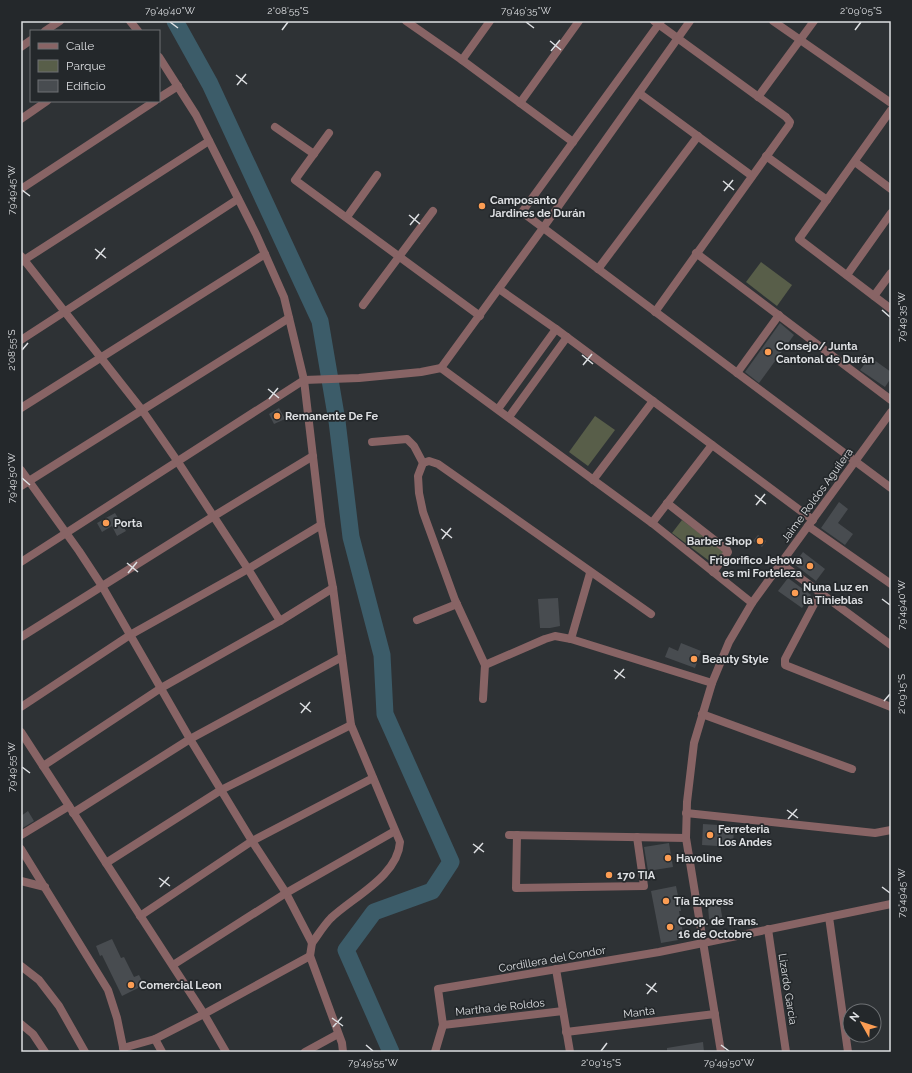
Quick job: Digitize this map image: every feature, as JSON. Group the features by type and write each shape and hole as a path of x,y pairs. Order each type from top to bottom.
{"street":[{"path":"46,30 60,21"},
{"path":"130,21 137,30"},
{"path":"407,21 573,142"},
{"path":"462,60 490,21"},
{"path":"520,103 579,21"},
{"path":"21,562 307,380 359,378 421,372 441,368 480,316 690,21"},
{"path":"773,21 891,103"},
{"path":"758,97 814,21"},
{"path":"655,312 766,156 790,125 789,119 658,22 522,212 655,312 738,373 891,488"},
{"path":"21,47 30,41"},
{"path":"160,59 196,115 265,254 284,297 307,380 313,456 321,525 333,588 350,725 400,842 398,855 382,876 331,919 312,943 310,956 342,1043 343,1052"},
{"path":"160,97 178,86"},
{"path":"639,94 752,176"},
{"path":"21,119 46,102"},
{"path":"21,189 153,102"},
{"path":"891,110 799,238 891,309"},
{"path":"275,127 314,154"},
{"path":"329,133 296,180 480,316"},
{"path":"598,269 698,136"},
{"path":"209,141 22,259 142,410 214,516 280,621"},
{"path":"766,156 827,200"},
{"path":"854,162 891,189"},
{"path":"347,217 377,175"},
{"path":"21,340 238,199"},
{"path":"363,305 433,211"},
{"path":"847,275 891,214"},
{"path":"696,253 891,400"},
{"path":"21,408 265,254"},
{"path":"874,296 891,273"},
{"path":"499,289 567,337 712,445 891,584"},
{"path":"738,373 779,315"},
{"path":"21,486 289,318"},
{"path":"498,409 556,329"},
{"path":"509,417 567,337"},
{"path":"441,368 652,523 752,603"},
{"path":"593,480 653,402"},
{"name":"Jaime Roldos Aguilera","path":"721,1052 686,838 686,813 694,743 712,683 729,642 752,603 891,412"},
{"path":"372,442 407,439 414,446 423,463 418,476 419,493 423,512 457,604 485,665 483,699"},
{"path":"652,523 712,445"},
{"path":"21,638 214,516 313,456"},
{"path":"423,463 429,461 438,464 590,573 651,614"},
{"path":"21,470 102,586 190,740 252,842 286,893 312,943"},
{"path":"667,503 727,550 728,552 713,572"},
{"path":"21,707 130,635 248,569 321,525"},
{"path":"780,563 891,645"},
{"path":"571,639 590,573"},
{"path":"43,766 161,688 280,621 333,588"},
{"path":"820,593 785,659 785,665 891,707"},
{"path":"417,620 457,604"},
{"path":"485,665 555,636 571,639 712,683"},
{"path":"21,836 71,809 190,740 342,657"},
{"path":"702,714 852,768"},
{"path":"106,863 221,790 350,725"},
{"path":"21,732 173,965 226,1052"},
{"path":"140,916 252,842 373,778"},
{"path":"686,813 875,833 891,830"},
{"path":"173,965 286,893 395,831"},
{"path":"637,837 644,886 516,888 513,835 637,837 686,838"},
{"path":"21,849 108,990 117,1018 123,1050 155,1039 310,956"},
{"path":"21,881 45,887"},
{"name":"Cordillera del Condor","path":"443,1025 438,989 659,952 891,904"},
{"path":"829,917 848,1052"},
{"name":"Lizardo Garcia","path":"768,929 786,1052"},
{"path":"21,966 39,980 55,1001 85,1052"},
{"path":"556,969 570,1052"},
{"name":"Martha de Roldos","path":"435,1052 443,1025 563,1012"},
{"name":"Manta","path":"566,1032 715,1014"},
{"path":"21,1024 33,1034 45,1052"},
{"path":"305,1052 338,1034"},
{"path":"155,1039 162,1052"}],"green space":[{"path":"761,262 792,285 777,306 746,282"},
{"path":"595,416 615,430 588,466 569,452"},
{"path":"682,520 726,553 716,566 672,533"}],"building":[{"name":"Consejo/ Junta Cantonal de Durán","path":"780,323 794,335 759,383 745,372"},
{"path":"870,357 891,372 891,378 885,387 860,370"},
{"name":"Remanente De Fe","path":"279,408 285,419 274,424 269,414"},
{"path":"839,502 848,509 838,523 853,534 845,545 821,528"},
{"path":"115,513 126,531 117,536 112,526 102,532 97,523"},
{"name":"Barber Shop","path":"758,535 766,541 762,547 753,541"},
{"name":"Frigorifico Jehova es mi Forteleza","path":"803,552 825,569 816,581 794,564"},
{"name":"Nuna Luz en la Tinieblas","path":"788,578 811,595 802,608 778,591"},
{"path":"558,598 560,626 540,628 538,599"},
{"path":"681,643 701,651 695,668 665,657 669,647 678,651"},
{"path":"28,811 34,821 21,829 21,816"},
{"path":"703,824 734,826 733,847 702,845"},
{"path":"669,843 673,867 648,871 644,847"},
{"path":"676,886 681,911 679,911 684,939 661,943 651,891"},
{"path":"720,904 723,922 716,923 709,919 708,906"},
{"path":"112,939 121,958 124,957 134,977 139,975 144,985 122,996 96,946"},
{"path":"703,1042 704,1052 667,1052 667,1048"}],"waterway":[{"path":"175,21 210,84 320,321 337,421 351,537 382,655 385,714 451,862 432,891 374,912 346,950 391,1052"}],"place":[{"name":"Camposanto Jardines de Durán","path":"482,206"},
{"name":"Consejo/ Junta Cantonal de Durán","path":"768,352"},
{"name":"Remanente De Fe","path":"277,416"},
{"name":"Porta","path":"106,523"},
{"name":"Barber Shop","path":"760,541"},
{"name":"Frigorifico Jehova es mi Forteleza","path":"810,566"},
{"name":"Nuna Luz en la Tinieblas","path":"795,593"},
{"name":"Beauty Style","path":"694,659"},
{"name":"Ferreteria Los Andes","path":"710,835"},
{"name":"Havoline","path":"668,858"},
{"name":"170 TIA","path":"609,875"},
{"name":"Tía Express","path":"666,901"},
{"name":"Coop. de Trans. 16 de Octobre","path":"670,927"},
{"name":"Comercial Leon","path":"131,985"}]}
